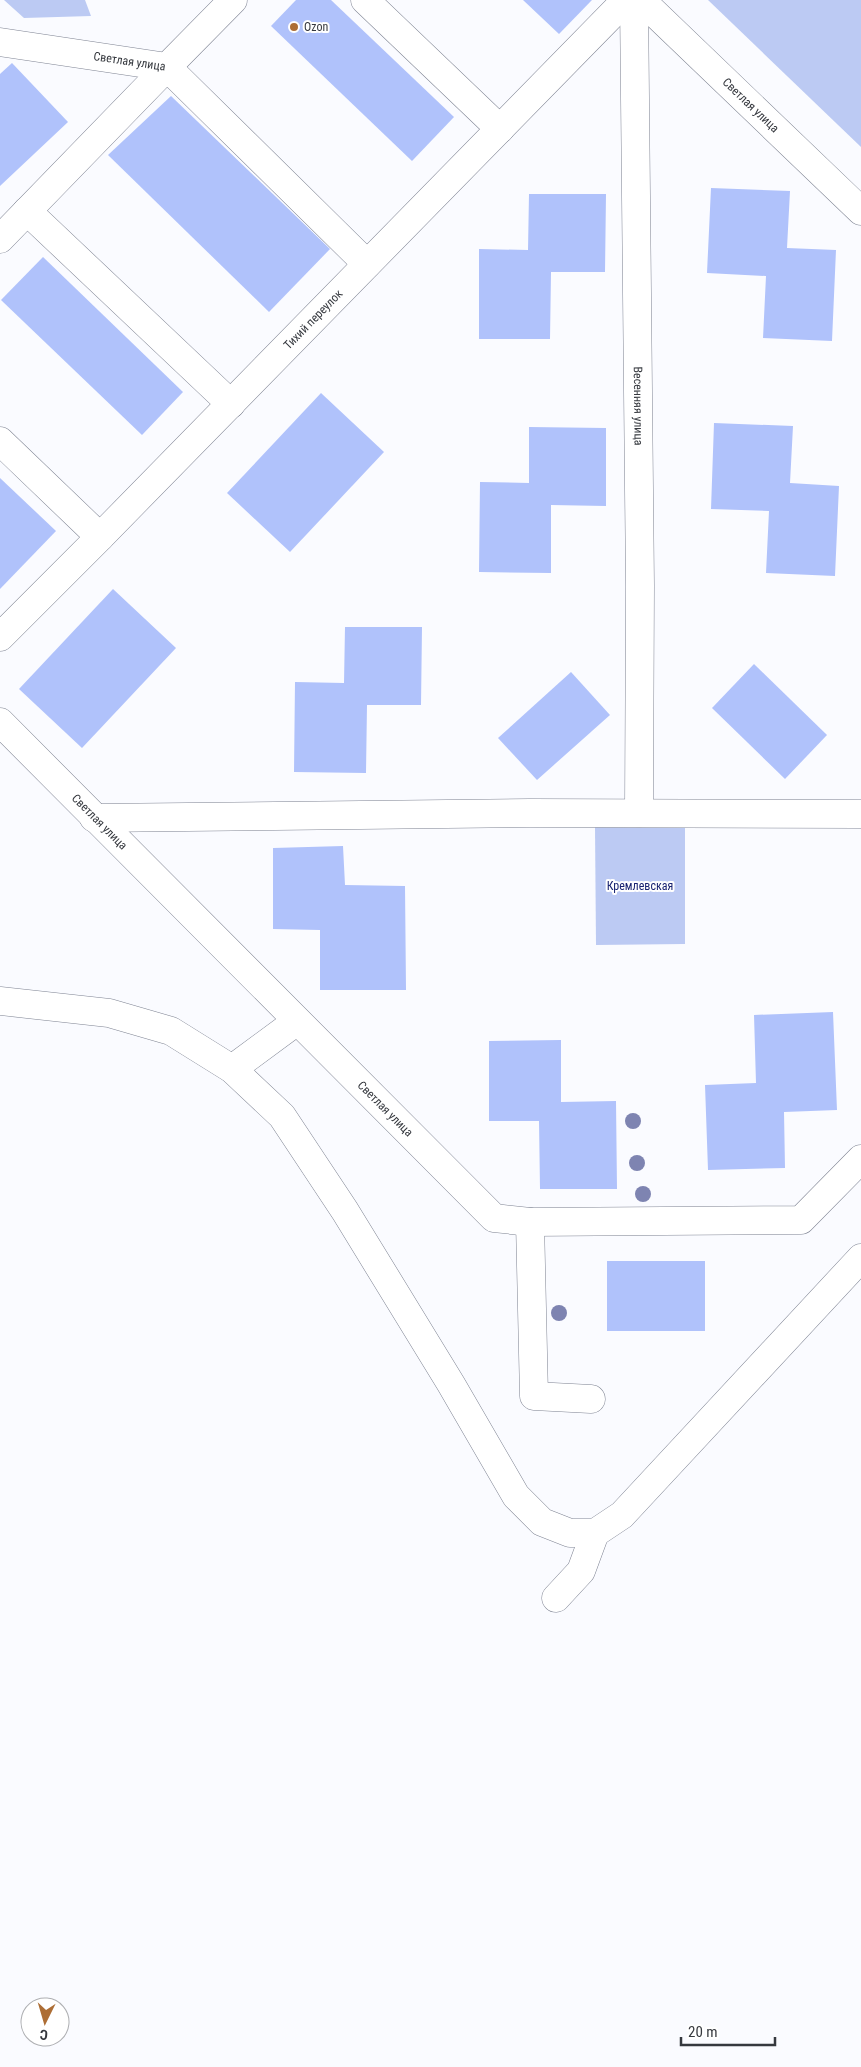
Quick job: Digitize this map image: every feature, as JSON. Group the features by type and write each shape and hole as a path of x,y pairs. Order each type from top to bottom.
{"street":[{"name":"Светлая улица","path":"0,42 167,68 233,0"},
{"path":"365,0 500,129"},
{"name":"Тихий переулок","path":"0,636 231,404 626,0"},
{"name":"Весенняя улица","path":"634,0 640,586 639,813"},
{"name":"Светлая улица","path":"641,0 861,212"},
{"path":"0,240 167,68 367,264"},
{"path":"28,211 231,404"},
{"path":"0,440 100,537"},
{"name":"Светлая улица","path":"0,722 494,1218 530,1222 800,1220 861,1159"},
{"path":"94,818 639,813 861,814"},
{"path":"0,1001 109,1013 172,1031 232,1069 282,1116 345,1211 426,1343 516,1496 542,1522 570,1533 595,1533 622,1515 861,1258"},
{"path":"232,1069 297,1021"},
{"path":"530,1222 534,1396 591,1399"},
{"path":"556,1598 581,1572 595,1533"}],"green space":[{"path":"4,0 85,0 91,16 24,18"},
{"path":"708,0 861,0 861,147"},
{"name":"Кремлевская","path":"685,826 685,944 596,945 595,827"}],"building":[{"path":"296,0 331,0 454,117 412,161 271,26"},
{"path":"523,0 592,0 559,34"},
{"path":"12,63 68,122 0,186 0,74"},
{"path":"171,96 330,249 269,312 108,155"},
{"path":"711,188 790,191 787,248 836,250 832,341 763,338 766,276 707,273"},
{"path":"529,194 606,194 605,272 551,272 550,339 479,339 479,249 528,250"},
{"path":"43,257 183,392 142,435 1,300"},
{"path":"321,393 384,452 290,552 227,493"},
{"path":"714,423 793,426 790,483 839,486 835,576 766,573 769,511 711,509"},
{"path":"529,427 606,428 606,506 551,505 551,573 479,572 480,482 529,483"},
{"path":"0,478 56,531 0,589"},
{"path":"113,589 176,648 82,748 19,689"},
{"path":"345,627 422,627 421,705 367,705 366,773 294,772 295,682 344,683"},
{"path":"754,664 827,735 785,779 712,708"},
{"path":"571,672 610,715 537,780 498,738"},
{"path":"343,846 345,885 405,886 406,990 320,990 320,930 273,929 273,848"},
{"path":"833,1012 837,1110 784,1112 785,1168 708,1170 705,1085 756,1083 754,1015"},
{"path":"561,1040 561,1102 616,1101 617,1189 540,1189 539,1121 489,1121 489,1041"},
{"path":"607,1261 705,1261 705,1331 607,1331"}],"place":[{"name":"Ozon","path":"294,27"}]}
